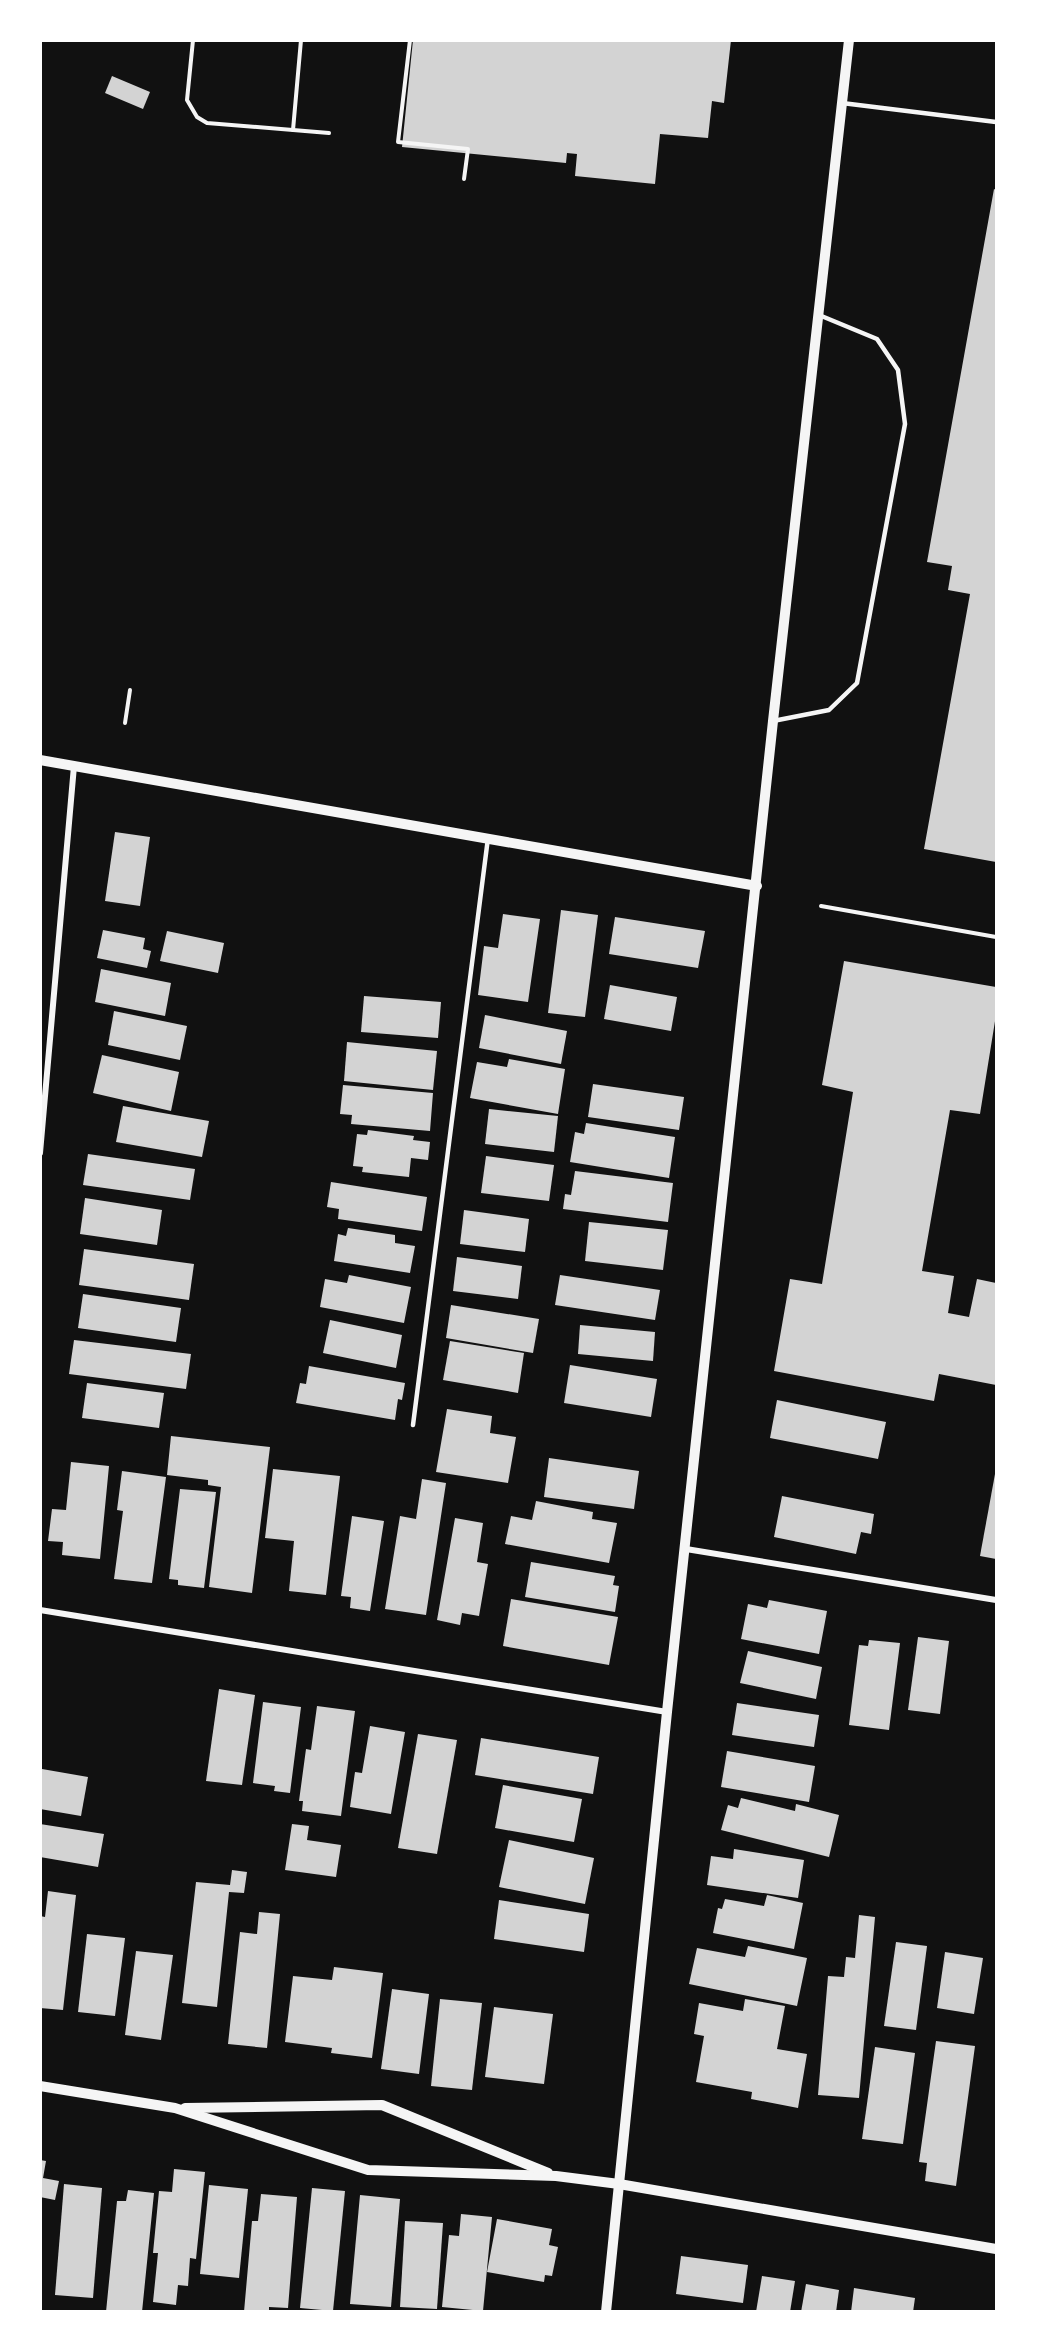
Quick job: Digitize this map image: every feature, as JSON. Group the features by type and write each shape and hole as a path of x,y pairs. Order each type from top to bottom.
{"street":[{"path":"606,2312 667,1712 773,721 849,40"},
{"path":"40,760 757,886"},
{"path":"40,1153 74,766"},
{"path":"686,1549 996,1600"},
{"path":"40,1610 667,1712"},
{"path":"40,2086 175,2109 369,2170 556,2176 619,2184 996,2249"},
{"path":"175,2109 382,2105 556,2176"}],"lane":[{"path":"842,103 996,122"},
{"path":"773,721 829,710 857,683 905,424 898,370 877,339 819,315"},
{"path":"413,1425 488,838"}],"path":[{"path":"193,40 187,100 197,117 207,123 329,133"},
{"path":"293,130 301,40"},
{"path":"410,40 398,142 468,149 464,179"},
{"path":"125,723 130,690"},
{"path":"821,906 996,937"}],"building":[{"path":"413,40 731,40 724,103 712,101 708,138 660,134 655,184 575,176 577,154 567,153 566,163 402,147"},
{"path":"112,76 150,92 143,109 105,93"},
{"path":"994,189 996,190 996,862 924,849 970,594 948,590 952,566 927,562"},
{"path":"115,832 150,837 140,906 105,901"},
{"path":"561,910 598,915 585,1017 548,1013"},
{"path":"503,914 540,919 528,1002 478,995 484,946 498,948"},
{"path":"615,917 705,931 698,968 609,954"},
{"path":"103,930 145,938 143,949 151,951 147,968 97,958"},
{"path":"167,931 224,943 218,973 160,961"},
{"path":"844,961 996,987 996,1015 980,1114 950,1110 922,1271 954,1276 948,1313 969,1317 977,1279 996,1283 996,1385 939,1374 934,1401 774,1371 790,1279 822,1284 853,1092 822,1085"},
{"path":"101,969 171,983 165,1016 95,1002"},
{"path":"610,985 677,997 671,1031 604,1019"},
{"path":"364,996 441,1002 438,1038 361,1032"},
{"path":"114,1011 187,1026 180,1060 108,1045"},
{"path":"485,1015 567,1031 561,1064 479,1048"},
{"path":"347,1042 437,1051 433,1090 344,1081"},
{"path":"102,1055 179,1072 171,1111 93,1093"},
{"path":"509,1059 565,1069 558,1114 470,1098 477,1062 507,1067"},
{"path":"593,1084 684,1097 679,1130 588,1117"},
{"path":"343,1085 433,1093 430,1131 351,1124 352,1115 340,1114"},
{"path":"123,1106 209,1121 202,1157 116,1142"},
{"path":"489,1109 558,1116 554,1152 485,1144"},
{"path":"586,1123 675,1137 669,1178 570,1162 575,1132 584,1134"},
{"path":"368,1130 414,1136 413,1140 430,1142 428,1160 411,1158 409,1177 362,1172 363,1167 353,1166 357,1134 367,1135"},
{"path":"88,1154 195,1169 190,1200 83,1185"},
{"path":"486,1156 554,1165 549,1201 481,1193"},
{"path":"575,1171 673,1183 668,1222 563,1209 565,1194 571,1195"},
{"path":"331,1182 427,1197 422,1231 338,1219 339,1209 327,1207"},
{"path":"85,1198 162,1210 157,1245 80,1234"},
{"path":"464,1210 529,1219 525,1252 460,1244"},
{"path":"589,1222 668,1230 663,1270 585,1261"},
{"path":"348,1228 395,1235 395,1243 415,1246 410,1273 334,1261 338,1234 346,1236"},
{"path":"84,1249 194,1264 189,1300 79,1285"},
{"path":"457,1257 522,1266 518,1299 453,1291"},
{"path":"349,1275 411,1287 404,1323 320,1307 325,1279 347,1283"},
{"path":"560,1275 660,1290 655,1320 555,1305"},
{"path":"83,1294 181,1308 176,1342 78,1328"},
{"path":"451,1305 539,1319 533,1353 446,1338"},
{"path":"330,1320 402,1335 396,1368 323,1353"},
{"path":"580,1325 655,1332 653,1361 578,1354"},
{"path":"74,1340 191,1354 186,1389 69,1374"},
{"path":"450,1341 524,1353 518,1393 443,1380"},
{"path":"570,1365 657,1379 651,1417 564,1403"},
{"path":"309,1366 405,1383 402,1400 398,1399 395,1420 296,1403 300,1383 306,1384"},
{"path":"87,1383 164,1393 159,1428 82,1418"},
{"path":"777,1400 886,1422 878,1459 770,1438"},
{"path":"447,1409 492,1416 490,1433 516,1437 508,1483 436,1472"},
{"path":"171,1436 270,1447 252,1593 209,1587 221,1487 208,1485 208,1480 167,1475"},
{"path":"549,1458 639,1471 634,1509 544,1497"},
{"path":"71,1462 109,1466 100,1559 62,1555 63,1542 48,1541 52,1509 66,1510"},
{"path":"273,1469 340,1476 326,1595 289,1591 294,1541 265,1538"},
{"path":"122,1471 166,1477 152,1583 114,1579 123,1511 117,1510"},
{"path":"996,1474 996,1559 980,1556"},
{"path":"422,1479 446,1483 426,1615 385,1609 400,1516 416,1519"},
{"path":"180,1489 216,1492 204,1588 178,1585 178,1580 169,1579"},
{"path":"782,1496 874,1514 871,1534 861,1532 856,1554 774,1537"},
{"path":"536,1501 593,1512 592,1519 617,1523 609,1563 505,1544 511,1516 532,1520"},
{"path":"352,1516 384,1521 370,1611 350,1608 351,1597 341,1596"},
{"path":"455,1518 483,1523 477,1562 488,1564 479,1616 462,1613 460,1625 437,1620"},
{"path":"531,1562 615,1576 613,1585 619,1586 615,1612 525,1597"},
{"path":"511,1599 618,1617 609,1665 503,1646"},
{"path":"769,1600 827,1611 819,1654 741,1639 748,1604 767,1608"},
{"path":"918,1637 949,1641 940,1714 908,1710"},
{"path":"869,1640 900,1643 889,1730 849,1725 859,1645 868,1646"},
{"path":"748,1651 822,1667 816,1699 740,1683"},
{"path":"219,1689 255,1695 242,1785 206,1781"},
{"path":"263,1702 301,1707 290,1793 274,1791 275,1786 253,1783"},
{"path":"737,1703 819,1715 814,1747 732,1735"},
{"path":"317,1706 355,1711 341,1816 302,1811 303,1801 299,1801 306,1749 311,1750"},
{"path":"370,1726 405,1732 391,1814 350,1807 355,1772 362,1773"},
{"path":"418,1734 457,1740 437,1854 398,1848"},
{"path":"481,1738 599,1757 593,1794 475,1775"},
{"path":"727,1751 815,1766 809,1802 721,1787"},
{"path":"42,1769 88,1777 81,1816 40,1809"},
{"path":"503,1785 582,1799 574,1842 495,1828"},
{"path":"741,1798 795,1811 796,1804 839,1815 829,1857 721,1830 728,1805 738,1808"},
{"path":"40,1824 104,1834 98,1867 40,1857"},
{"path":"292,1824 309,1826 307,1840 341,1845 336,1877 285,1870"},
{"path":"509,1840 594,1858 585,1904 499,1887"},
{"path":"734,1849 804,1860 798,1898 707,1885 711,1856 733,1859"},
{"path":"232,1870 247,1872 244,1893 229,1892 217,2007 182,2003 196,1882 230,1885"},
{"path":"48,1891 76,1895 63,2010 40,2008 40,1916 45,1917"},
{"path":"767,1895 803,1903 794,1949 713,1933 718,1908 722,1909 725,1899 764,1906"},
{"path":"499,1900 589,1914 584,1952 494,1939"},
{"path":"259,1912 280,1914 267,2048 228,2044 240,1932 257,1934"},
{"path":"859,1915 875,1917 859,2098 818,2095 828,1976 844,1977 846,1957 855,1958"},
{"path":"87,1934 125,1938 115,2016 78,2012"},
{"path":"896,1942 927,1946 916,2030 884,2026"},
{"path":"748,1946 807,1958 797,2006 689,1984 697,1948 745,1957"},
{"path":"136,1951 173,1955 161,2040 125,2035"},
{"path":"945,1952 983,1958 974,2014 937,2008"},
{"path":"334,1967 383,1973 372,2058 331,2053 332,2048 285,2042 293,1976 332,1980"},
{"path":"392,1989 429,1994 419,2074 381,2069"},
{"path":"440,1999 482,2003 472,2090 431,2086"},
{"path":"745,1999 785,2006 777,2049 807,2054 798,2108 751,2099 752,2092 696,2082 704,2036 694,2034 699,2003 743,2011"},
{"path":"494,2007 553,2014 544,2084 485,2077"},
{"path":"936,2041 975,2046 956,2186 925,2181 927,2163 919,2162"},
{"path":"875,2047 915,2053 903,2144 862,2139"},
{"path":"40,2160 46,2161 43,2178 59,2181 55,2200 40,2197"},
{"path":"174,2169 205,2172 196,2259 190,2258 188,2286 178,2285 176,2305 153,2302 158,2253 153,2253 159,2191 172,2192"},
{"path":"64,2184 102,2188 93,2298 55,2295"},
{"path":"209,2185 248,2189 239,2278 200,2274"},
{"path":"312,2188 345,2191 333,2311 300,2308"},
{"path":"128,2190 154,2193 142,2312 106,2312 117,2201 126,2201"},
{"path":"261,2194 297,2197 288,2308 269,2307 269,2312 244,2312 252,2221 258,2221"},
{"path":"360,2195 400,2199 391,2307 350,2304"},
{"path":"461,2214 492,2217 483,2311 442,2307 449,2235 459,2236"},
{"path":"497,2219 552,2229 549,2245 558,2247 552,2276 545,2275 544,2282 487,2272"},
{"path":"405,2221 443,2223 437,2309 400,2307"},
{"path":"681,2256 748,2265 743,2303 676,2294"},
{"path":"762,2276 795,2281 790,2312 756,2312"},
{"path":"806,2284 839,2290 836,2312 801,2312"},
{"path":"854,2288 915,2298 913,2312 851,2312"}]}
